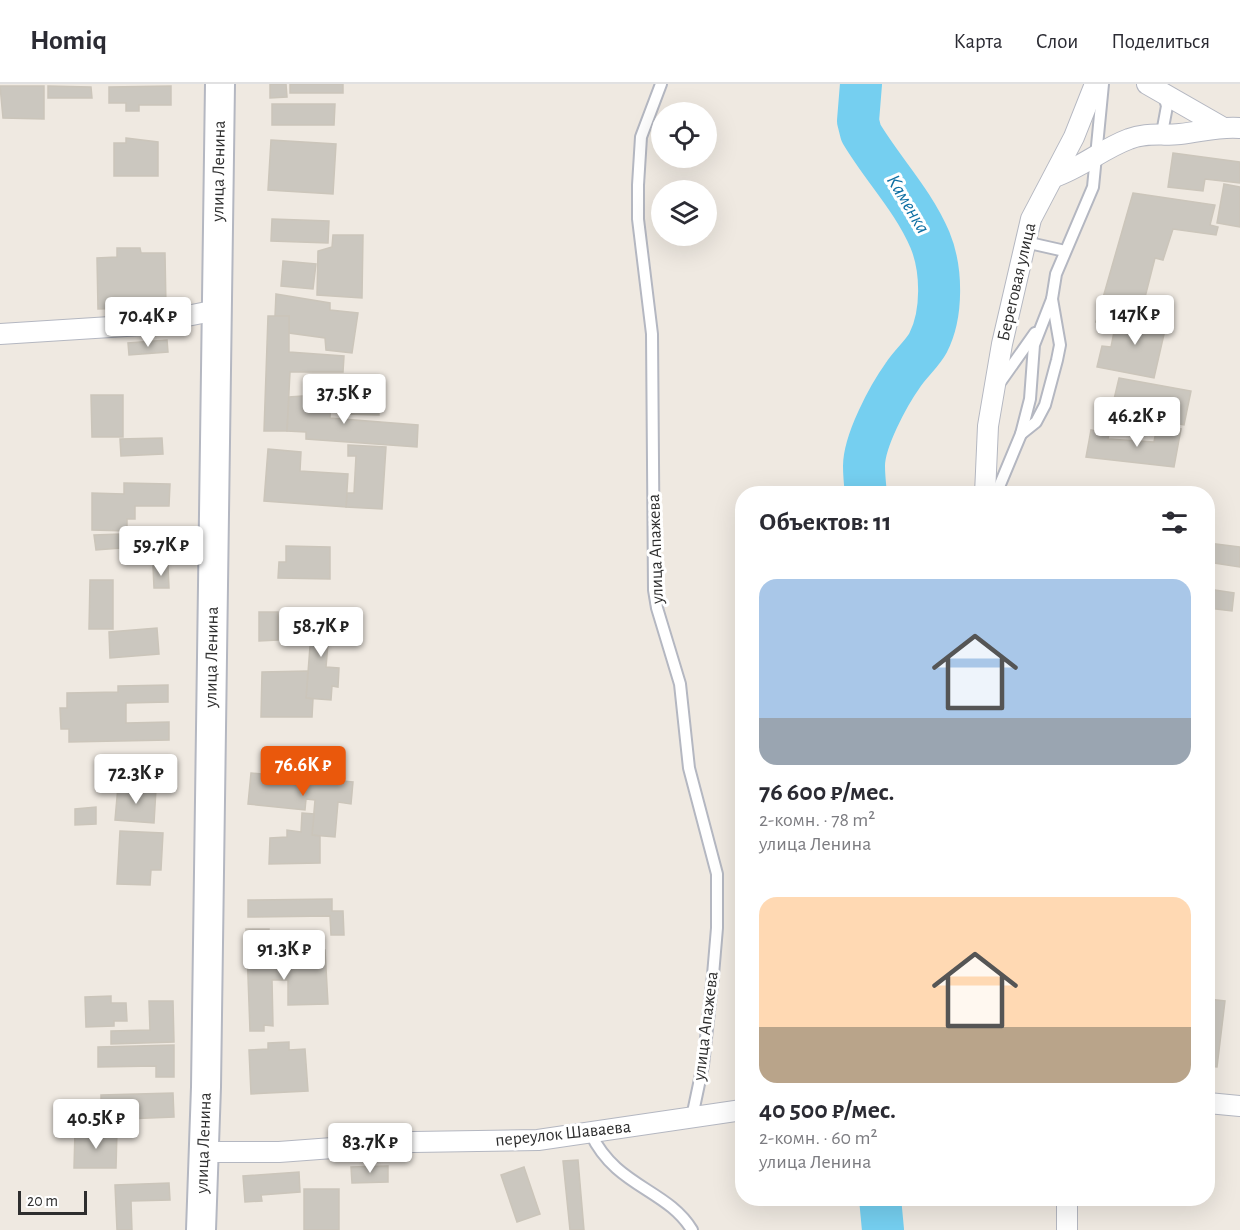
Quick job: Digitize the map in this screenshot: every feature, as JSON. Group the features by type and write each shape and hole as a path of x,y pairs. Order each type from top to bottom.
{"street":[{"name":"улица Ленина","path":"201,1230 220,84"},
{"name":"Береговая улица","path":"985,486 987,437 993,394 1031,219 1054,177 1095,84"},
{"path":"1147,84 1164,96 1231,127"},
{"path":"1054,177 1129,139 1162,133 1178,134 1231,127"},
{"path":"0,334 142,325 217,310"},
{"path":"1215,1104 1240,1106"},
{"name":"переулок Шаваева","path":"204,1152 279,1152 412,1142 527,1141 591,1134 735,1111"},
{"path":"1067,1206 1067,1230"}],"lane":[{"name":"улица Апажева","path":"661,84 641,136 638,185 638,219 652,334 654,590 657,608 680,684 689,768 712,854 718,898 703,1065 692,1117"},
{"path":"999,486 1021,434 1030,399 1034,345 1052,299 1056,274 1093,187 1098,155 1103,84"},
{"path":"1162,133 1167,106 1164,96"},
{"path":"1025,242 1065,251"},
{"path":"1021,434 1036,422 1045,405 1055,370 1060,345 1052,299"},
{"path":"993,394 1039,329"},
{"path":"591,1134 610,1164 626,1178 672,1207 692,1230"}],"building":[{"path":"270,84 286,84 287,97 270,98"},
{"path":"290,84 343,84 343,93 290,93"},
{"path":"0,86 44,86 44,119 3,118"},
{"path":"48,86 91,87 92,98 48,98"},
{"path":"171,86 171,105 139,105 139,111 126,111 126,103 109,103 109,87"},
{"path":"272,104 335,104 334,125 272,125"},
{"path":"126,138 158,142 158,176 114,176 114,143 126,143"},
{"path":"271,140 336,144 333,194 268,190"},
{"path":"1173,153 1240,162 1240,183 1205,179 1203,191 1168,187"},
{"path":"1224,184 1240,187 1240,227 1217,223"},
{"path":"1133,193 1215,205 1210,225 1218,227 1216,235 1173,229 1163,260 1155,258 1141,313 1123,310 1119,328 1096,322"},
{"path":"272,219 329,221 328,243 271,241"},
{"path":"333,235 363,235 362,298 317,295 318,251 332,247"},
{"path":"117,248 140,248 141,253 165,253 166,307 98,309 97,258 117,257"},
{"path":"283,261 316,264 313,289 281,286"},
{"path":"276,294 330,303 330,310 358,313 352,353 326,350 325,338 289,333 289,316 275,316"},
{"path":"1123,310 1167,321 1154,378 1097,367 1102,346 1111,347 1115,327 1119,328"},
{"path":"268,316 289,316 289,352 344,356 343,372 290,372 287,431 264,431"},
{"path":"167,340 168,352 129,355 128,343"},
{"path":"341,376 380,377 379,415 339,414"},
{"path":"1119,378 1191,391 1184,425 1111,412"},
{"path":"331,394 330,418 418,425 417,447 306,439 306,432 287,431 289,397"},
{"path":"91,395 123,395 123,437 92,437"},
{"path":"1157,426 1181,429 1174,467 1086,457 1091,430 1109,434 1108,439 1154,442"},
{"path":"162,438 163,454 121,456 120,439"},
{"path":"348,445 386,447 382,509 346,507 347,493 354,493 356,456 348,456"},
{"path":"268,449 301,452 300,471 348,474 346,507 264,501"},
{"path":"124,483 170,484 169,506 135,506 135,519 127,519 127,531 92,530 92,493 124,494"},
{"path":"120,534 121,548 96,550 94,535"},
{"path":"150,534 168,534 168,546 150,546"},
{"path":"1215,544 1240,547 1240,567 1215,563"},
{"path":"286,546 330,547 330,579 278,578 279,562 286,562"},
{"path":"153,566 168,566 169,588 154,588"},
{"path":"90,580 113,580 113,629 89,629"},
{"path":"1215,590 1234,593 1232,611 1215,609"},
{"path":"313,608 331,609 326,667 339,668 338,687 332,686 331,700 306,698"},
{"path":"259,612 278,612 278,640 259,641"},
{"path":"157,628 159,654 110,658 109,632"},
{"path":"308,671 306,698 313,699 312,717 261,717 262,672"},
{"path":"168,685 168,702 126,703 126,723 169,722 169,740 69,742 69,729 61,729 60,708 67,708 67,693 118,692 118,686"},
{"path":"251,773 353,782 351,804 338,802 335,837 312,835 315,800 306,799 305,810 248,804"},
{"path":"118,786 156,789 154,823 115,820"},
{"path":"96,807 96,824 75,825 75,809"},
{"path":"302,813 314,814 312,835 320,836 320,863 269,864 270,838 287,837 287,830 301,832"},
{"path":"120,831 163,833 161,870 151,870 150,885 117,884"},
{"path":"332,899 332,911 343,911 344,935 331,935 330,916 248,917 248,900"},
{"path":"246,929 269,929 269,950 247,950"},
{"path":"247,950 325,950 328,1004 288,1005 288,980 272,980 273,1026 264,1025 264,1031 250,1031"},
{"path":"111,996 111,1003 126,1003 127,1021 114,1021 114,1026 86,1027 85,997"},
{"path":"1215,1000 1225,1001 1217,1067 1215,1067"},
{"path":"149,1001 173,1001 174,1042 111,1044 111,1031 150,1030"},
{"path":"289,1042 289,1050 305,1049 308,1091 251,1094 249,1050 268,1049 268,1043"},
{"path":"174,1045 174,1077 156,1077 156,1066 98,1067 98,1047"},
{"path":"173,1093 174,1117 101,1120 101,1095"},
{"path":"75,1131 117,1131 116,1168 74,1168"},
{"path":"578,1160 584,1230 570,1230 563,1161"},
{"path":"388,1166 388,1182 352,1183 351,1167"},
{"path":"524,1167 540,1214 517,1222 501,1175"},
{"path":"299,1172 300,1192 261,1195 262,1201 245,1202 243,1176"},
{"path":"169,1183 170,1200 131,1201 132,1230 117,1230 115,1185"},
{"path":"304,1189 339,1189 339,1230 304,1230"}],"waterway":[{"name":"Каменка","path":"861,84 858,121 861,133 923,225 934,252 939,278 938,305 933,331 923,351 897,384 872,432 865,456 865,486"},
{"name":"Каменка","path":"881,1206 883,1230"}]}
